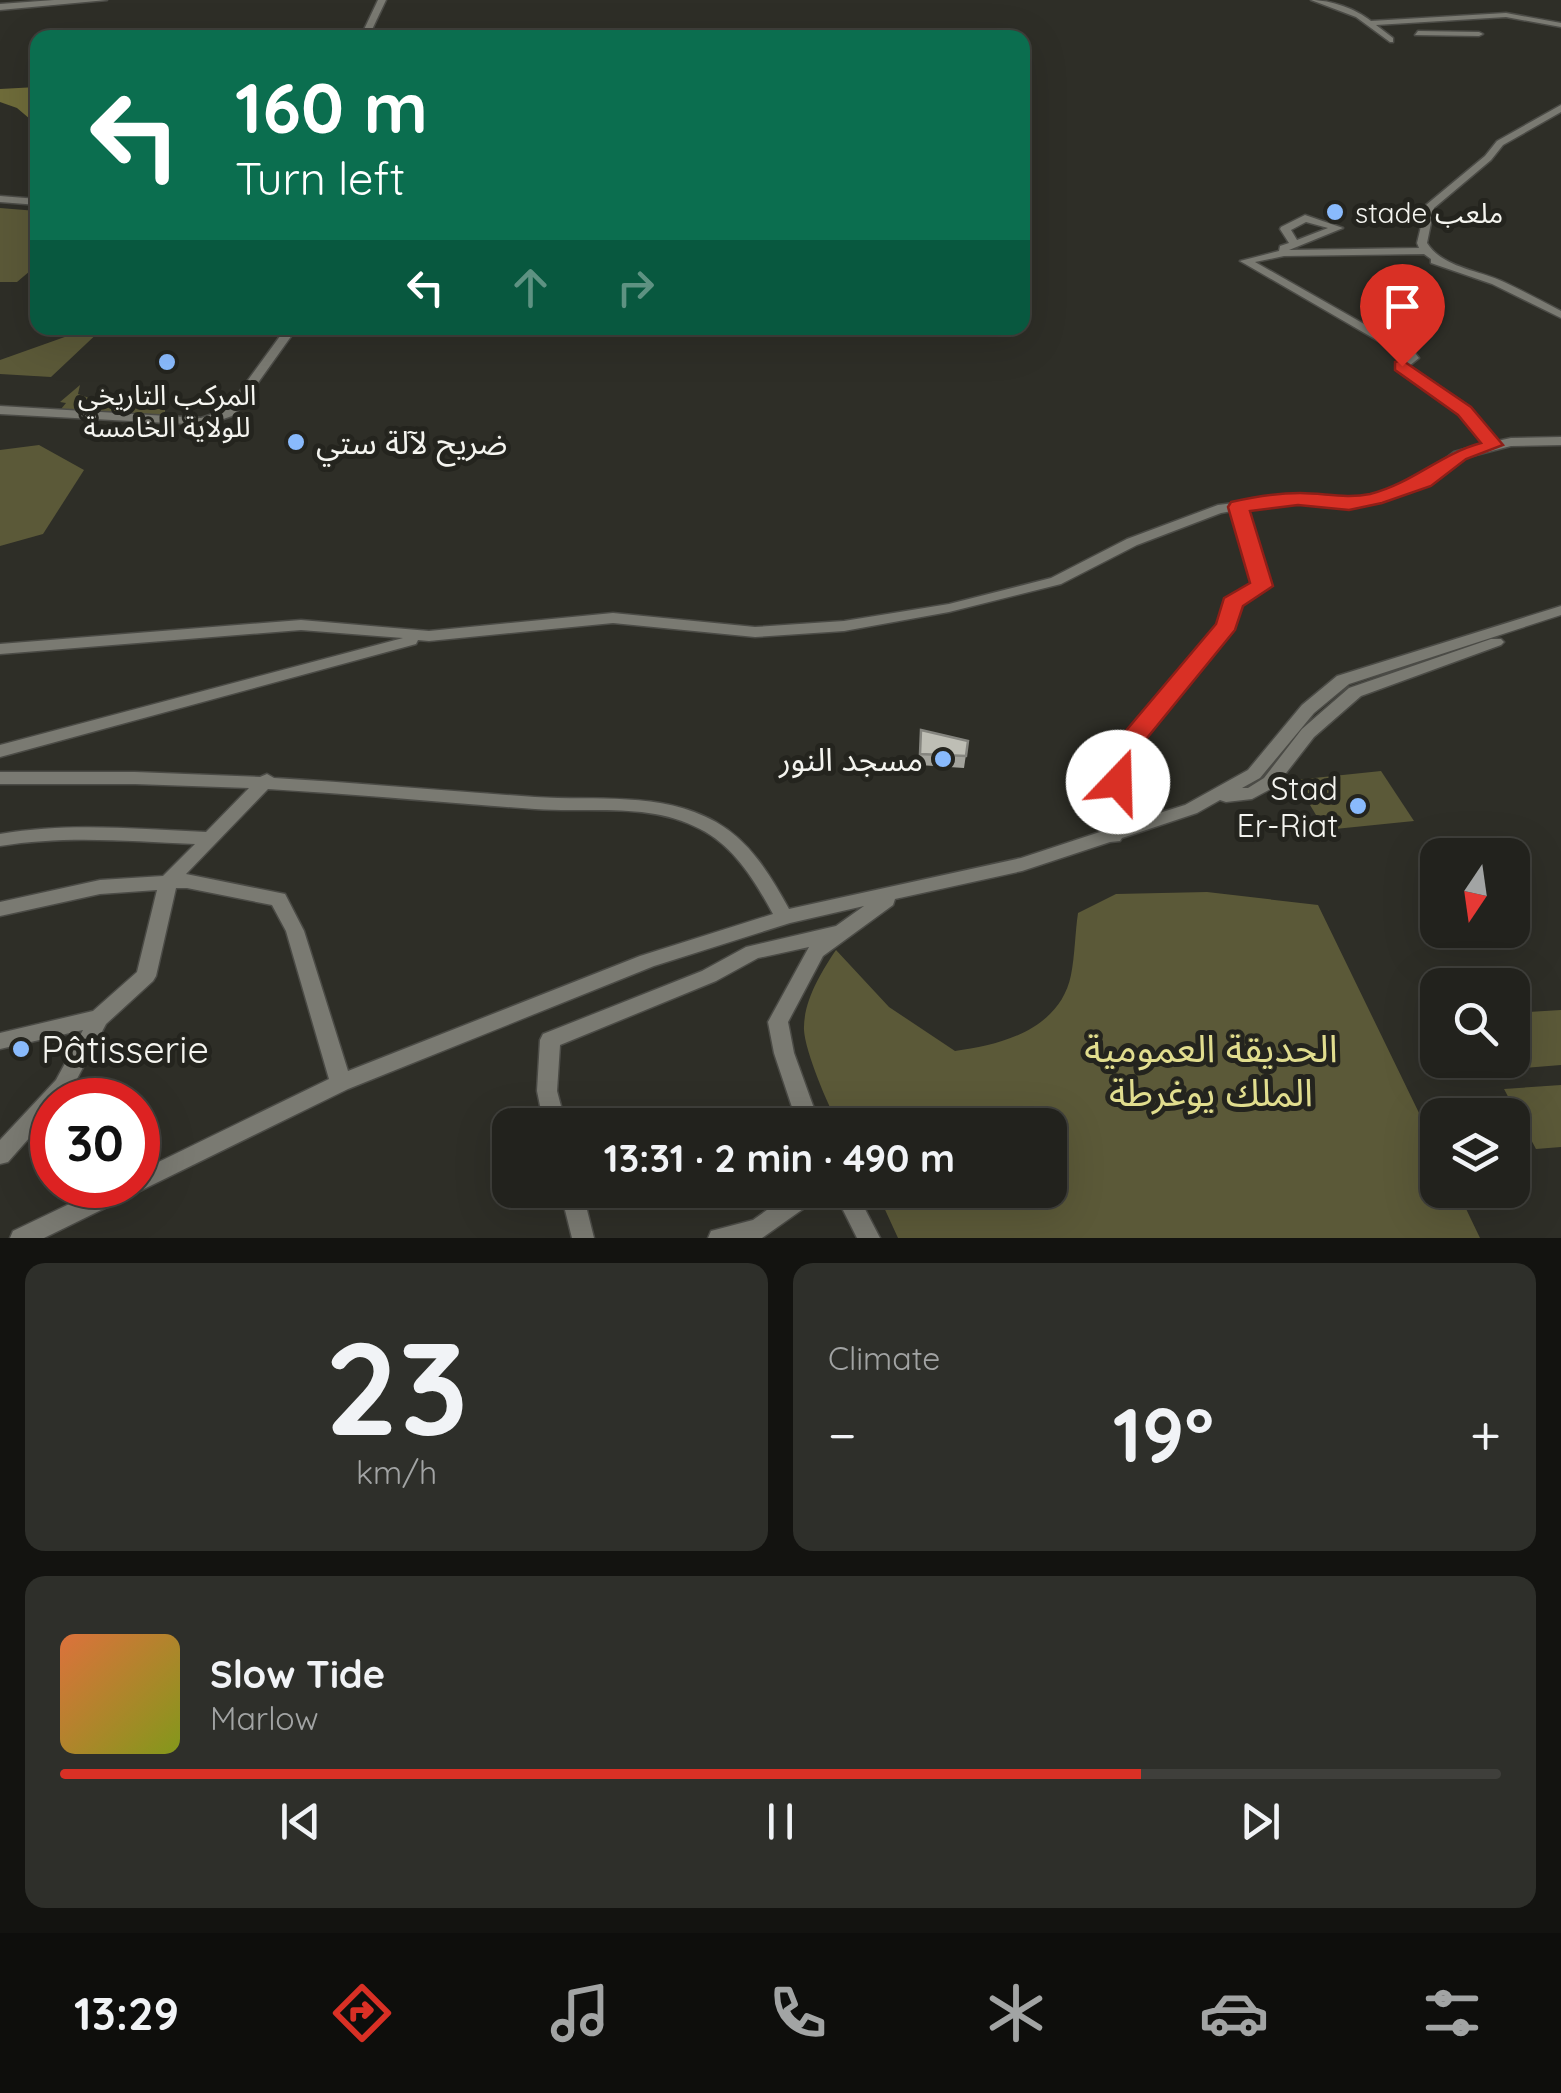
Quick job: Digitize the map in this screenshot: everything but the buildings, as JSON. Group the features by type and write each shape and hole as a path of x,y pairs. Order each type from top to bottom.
{"main road":[{"path":"0,6 102,0"},
{"path":"516,0 540,0"}],"street":[{"path":"364,30 370,0"},
{"path":"365,30 382,0"},
{"path":"1315,0 1359,15 1390,40"},
{"path":"1381,33 1480,30 1514,11 1543,25 1560,25"},
{"path":"1369,24 1463,21 1480,30"},
{"path":"1561,108 1500,143 1488,158 1437,196 1429,207 1422,243 1426,251 1444,263 1496,282 1561,315"},
{"path":"0,199 30,201"},
{"path":"1284,253 1291,239 1338,228 1306,218 1285,230 1291,239"},
{"path":"1426,251 1284,253 1245,261 1411,355 1413,358 1402,366 1464,411 1494,445"},
{"path":"1411,260 1444,263"},
{"path":"0,410 202,422 236,405 286,335"},
{"path":"0,752 429,636 613,618 755,632 844,626 949,608 1056,581 1132,542 1218,509 1298,499 1349,504 1375,499 1424,482 1459,455 1494,445 1561,441"},
{"path":"1114,837 1122,752 1227,625 1232,603 1262,586 1238,507"},
{"path":"160,1171 341,1083 648,961 784,918 965,878 1114,837 1212,798 1254,774 1308,709 1343,680 1561,610"},
{"path":"1212,798 1252,793 1270,782 1308,733 1355,692 1561,621"},
{"path":"0,650 264,626 301,625 429,636"},
{"path":"0,778 267,780 564,805 634,805 677,812 710,826 743,852 762,876 784,918"},
{"path":"0,1155 64,1086 99,1018 146,976 168,882 267,780"},
{"path":"0,840 36,834 211,838"},
{"path":"0,909 100,887 187,881 278,900 295,930 341,1083"},
{"path":"803,1108 778,1022 816,951 902,890"},
{"path":"552,1108 547,1091 550,1040 709,976 753,952 838,932"},
{"path":"0,1041 99,1018"},
{"path":"21,1238 83,1208"},
{"path":"576,1208 583,1238"},
{"path":"720,1238 759,1229 788,1208"},
{"path":"853,1208 869,1238"}],"green space":[{"path":"0,208 30,210 30,271 17,282 0,282"},
{"path":"70,335 96,335 51,377 0,374 0,360"},
{"path":"80,385 78,394 114,407 133,405 165,410 165,417 61,409 66,403 60,402"},
{"path":"39,445 84,470 43,534 0,546 0,450"},
{"name":"Stad Er-Riat","path":"1381,771 1414,821 1325,830 1295,780"},
{"name":"الحديقة العمومية الملك يوغرطة","path":"1207,892 1318,905 1420,1115 1420,1208 1466,1208 1480,1238 898,1238 884,1208 1067,1208 1067,1108 830,1108 808,1051 804,1019 819,978 836,950 889,1007 955,1051 973,1048 1026,1031 1055,1009 1071,975 1078,913 1116,894"},
{"path":"1561,1010 1561,1065 1530,1067 1530,1012"},
{"path":"1561,1085 1561,1147 1536,1149 1530,1138 1530,1098 1509,1098 1504,1089"}],"shaded area":[{"path":"30,87 30,119 17,108 0,102 0,89"}],"place":[{"name":"stade ملعب","path":"1335,212"},
{"name":"المركب التاريخي للولاية الخامسة","path":"167,362"},
{"name":"ضريح لآلة ستي","path":"296,442"},
{"name":"مسجد النور","path":"943,759"},
{"name":"Stad Er-Riat","path":"1358,806"},
{"name":"Pâtisserie","path":"21,1049"}],"route":[{"path":"1118,782 1122,752 1227,625 1232,603 1262,586 1238,507 1298,499 1349,504 1375,499 1424,482 1459,455 1494,445 1464,411 1402,366"}]}
